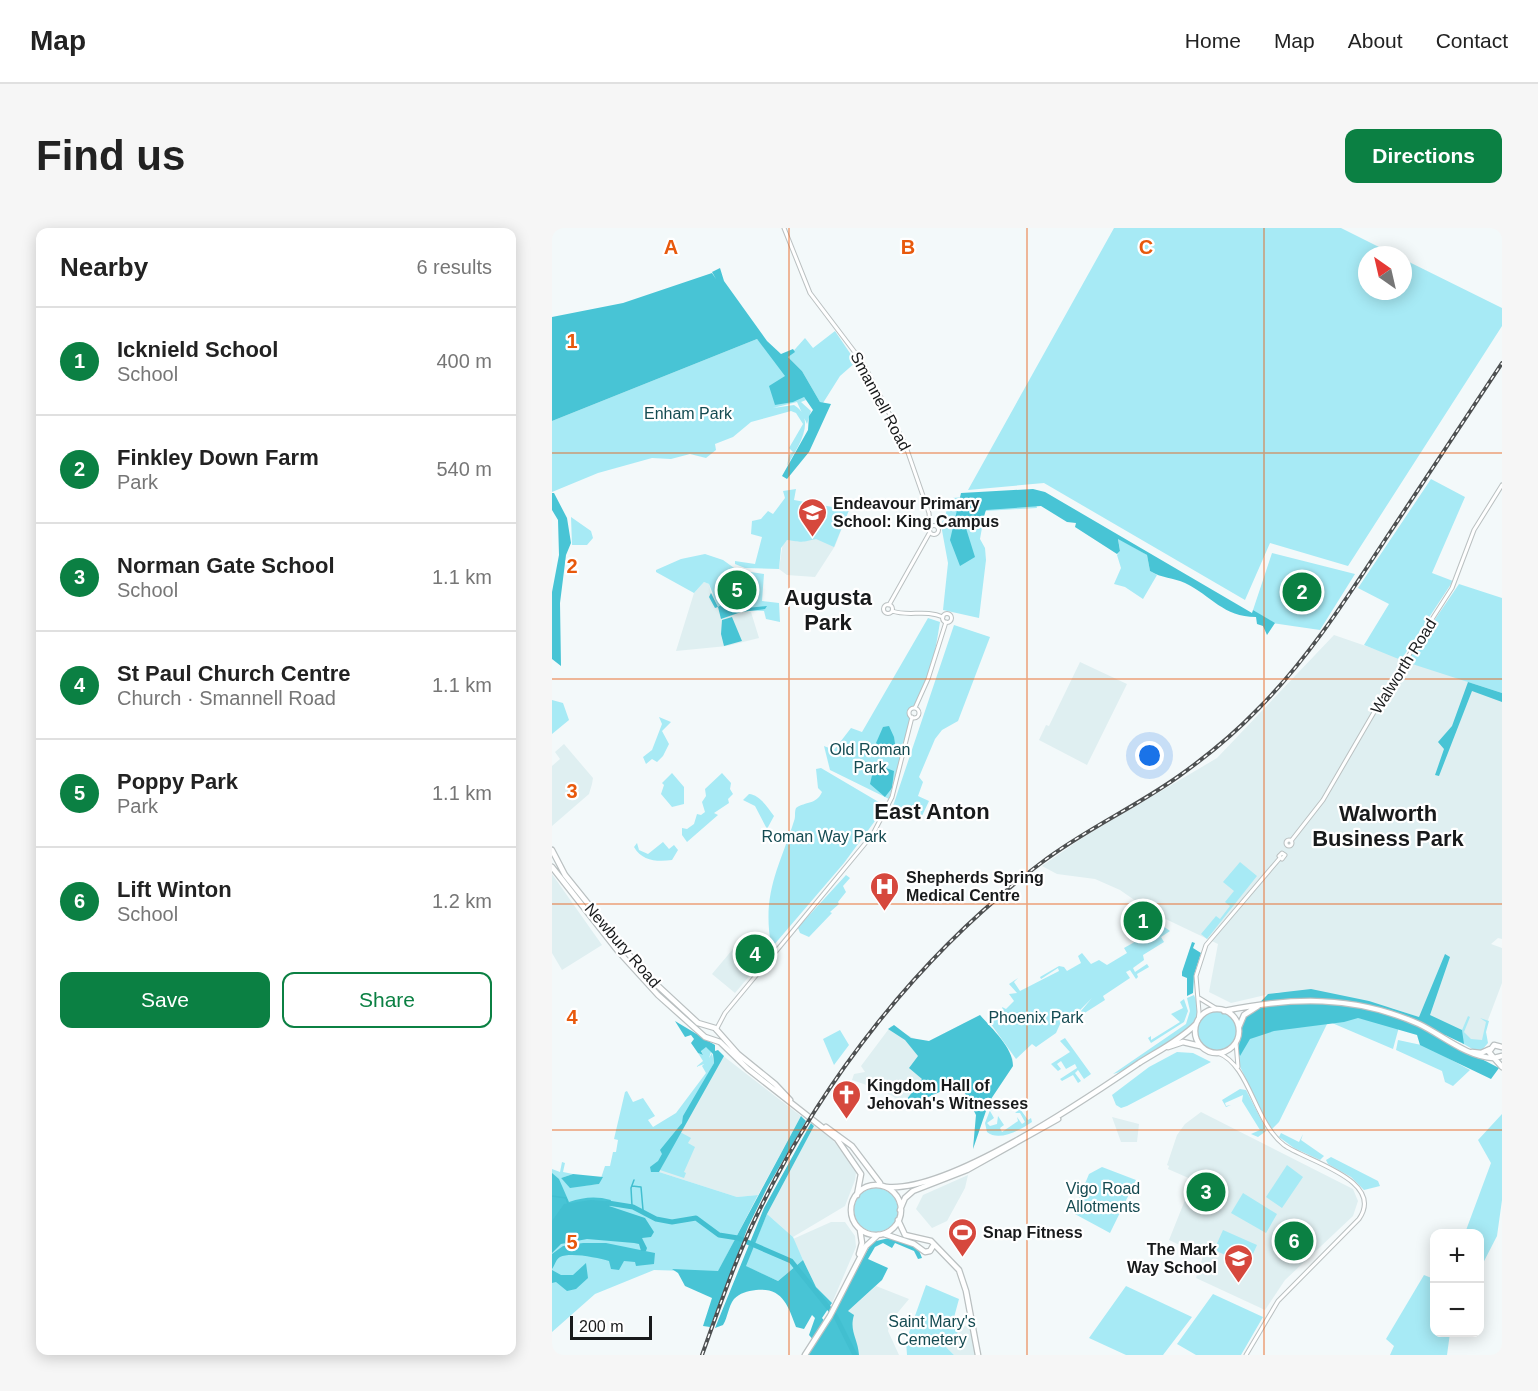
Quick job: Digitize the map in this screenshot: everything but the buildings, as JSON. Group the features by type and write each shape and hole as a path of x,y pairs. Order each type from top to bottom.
{"main road":[{"name":"Newbury Road","path":"552,850 565,875 635,963 696,1021 716,1030"},
{"name":"Newbury Road","path":"552,867 633,969 667,1004 711,1039"},
{"path":"1224,1011 1263,1003 1307,999 1364,1006 1414,1022 1476,1056 1494,1058 1502,1056"},
{"path":"1160,1050 1183,1042 1218,1053 1228,1050 1236,1042 1238,1028 1245,1013 1263,1003"},
{"path":"887,1187 908,1187 935,1178 1035,1130 1160,1050 1207,1012 1216,1009 1224,1011 1234,1018 1238,1028"},
{"path":"1197,1022 1196,1038 1201,1047"},
{"path":"704,1035 704,1030 709,1026"},
{"path":"792,1102 776,1084 746,1061 716,1030 711,1039 720,1042 748,1069 818,1123 846,1149 861,1174 852,1212 860,1229 862,1243 854,1268"},
{"path":"1470,1051 1481,1053 1496,1044 1502,1047"},
{"path":"1490,1049 1502,1067"},
{"path":"805,1355 830,1316 866,1246 880,1234 891,1230 898,1220 905,1198 913,1191 947,1180 1009,1149 1039,1132 1082,1101"},
{"path":"818,1123 852,1146 881,1184 897,1197 900,1210"},
{"path":"846,1149 852,1146"},
{"path":"856,1195 869,1185 881,1184"},
{"path":"898,1220 906,1236 931,1241 932,1249"},
{"path":"860,1229 868,1234 900,1238 922,1249 932,1249 946,1257 957,1268 964,1282 978,1355"},
{"path":"922,1249 925,1240"}],"street":[{"name":"Smannell Road","path":"784,228 810,293 854,349 881,395 910,456 932,526"},
{"name":"Walworth Road","path":"1197,1022 1197,972 1206,945 1280,858 1287,846 1286,841 1291,841 1323,800 1391,683 1452,588 1478,521 1502,485"},
{"path":"931,533 938,531 932,526"},
{"path":"716,1030 721,1019 877,829 895,787 912,717 909,711 915,708 928,679 946,622 943,617 931,612 905,614 892,611 889,614 884,611 931,533 932,526"},
{"path":"889,605 892,611"},
{"path":"943,617 946,613 952,616 951,621 946,622"},
{"path":"912,717 919,713 915,708"},
{"path":"1198,996 1206,1004 1216,1009"},
{"path":"709,1026 721,1019"},
{"path":"1236,1042 1234,1054 1238,1070"},
{"path":"1218,1053 1228,1057 1238,1070 1266,1125 1273,1134 1293,1150 1356,1184 1362,1192 1364,1206 1355,1222 1278,1301 1246,1355"}],"shaded area":[{"path":"720,268 724,281 767,341 781,354 793,349 795,352 788,357 802,371 820,402 831,404 809,452 787,479 782,476 808,430 809,416 813,410 804,397 793,402 775,405 769,386 785,376 757,339 552,421 552,317 623,303 712,273 716,279 712,272"},
{"path":"1033,489 1045,492 1252,613 1253,610 1275,623 1267,635 1263,626 1257,624 1256,617 1235,614 1185,583 1150,571 1147,555 1118,539 1120,551 1117,554 1075,527 1076,523 1067,522 1041,506 986,510 984,516 967,517 965,525 975,557 960,566 950,540 961,493"},
{"path":"552,493 567,518 571,543 566,555 560,603 561,666 552,659 552,592 559,555 558,520 552,510"},
{"name":"Endeavour Primary School: King Campus","path":"849,510 835,546 815,577 787,575 779,569 783,542"},
{"path":"704,582 709,584 711,593 736,610 751,612 759,638 727,646 676,651 694,593"},
{"path":"711,593 718,607 715,608 709,597"},
{"path":"731,593 737,597 737,609 767,606 765,609 741,612 721,619 718,607 729,599"},
{"path":"732,617 742,641 724,646 721,634 722,620"},
{"name":"Walworth Business Park","path":"1334,635 1502,693 1502,939 1498,938 1491,944 1502,948 1502,983 1485,1028 1485,1041 1474,1044 1461,1032 1392,1008 1279,992 1231,1003 1209,992 1218,944 1153,913 1120,890 1095,879 1057,874 1042,866 1085,836 1217,758"},
{"path":"1080,662 1127,684 1087,765 1039,740 1046,725 1049,726"},
{"path":"1468,682 1502,693 1502,702 1472,691 1439,776 1435,775 1444,749 1438,742 1452,726"},
{"path":"889,726 894,737 897,757 890,755 876,743 883,727"},
{"path":"564,744 593,778 589,794 552,826 552,766 560,759 555,752"},
{"path":"886,768 894,771 892,788 885,797 870,784 873,771"},
{"path":"552,874 602,945 562,970 552,953"},
{"path":"1138,907 1163,926 1134,944 1129,915"},
{"path":"1192,942 1195,943 1193,948 1201,953 1194,975 1193,993 1187,996 1187,978 1182,976 1182,972"},
{"path":"733,949 756,968 735,993 712,974"},
{"path":"1445,954 1450,957 1430,1015 1462,1030 1464,1044 1445,1035 1447,1041 1499,1068 1491,1079 1420,1045 1417,1035 1358,1018 1344,1022 1274,1031 1250,1039 1240,1056 1238,1052 1243,1020 1268,994 1311,989 1369,1001 1419,1017"},
{"path":"980,1015 1006,1047 1013,1059 1013,1066 989,1102 973,1149 976,1115 959,1083 908,1106 884,1091 852,1080 854,1074 865,1072 861,1066 891,1026 919,1041 929,1041"},
{"path":"980,1015 1005,1045 1013,1066 989,1102 973,1149 976,1115 960,1083 908,1106 904,1103 922,1079 909,1068 918,1056 905,1040 888,1029 894,1025 911,1038 929,1041"},
{"path":"675,1021 715,1045 715,1051 718,1050 724,1056 659,1172 651,1172 650,1167 658,1161 662,1154 660,1150 682,1123 683,1116 714,1063 713,1054 706,1047 701,1051 703,1055 698,1053 691,1043 694,1039 691,1035 685,1037"},
{"path":"722,1055 801,1116 758,1195 737,1197 656,1171"},
{"path":"1201,1112 1353,1189 1358,1201 1353,1216 1285,1280 1265,1310 1196,1278 1203,1256 1169,1240 1193,1180 1168,1169 1167,1165 1177,1135 1185,1124"},
{"path":"801,1116 806,1121 767,1188 748,1227 710,1327 703,1326 712,1298 685,1286 678,1273 672,1269 718,1271"},
{"path":"1112,1117 1139,1124 1137,1142 1121,1142"},
{"path":"811,1123 814,1126 767,1214 746,1266 778,1281 803,1260 816,1287 832,1303 822,1318 827,1324 872,1242 889,1238 918,1248 922,1258 918,1259 914,1251 895,1243 892,1248 883,1243 875,1247 868,1259 888,1268 882,1280 848,1311 854,1315 853,1330 859,1355 807,1355 815,1342 809,1335 815,1318 812,1315 804,1329 796,1327 783,1299 772,1291 756,1290 736,1297 730,1305 723,1325 715,1328 764,1208"},
{"path":"814,1126 832,1139 850,1161 856,1173 855,1180 845,1206 793,1237 767,1214"},
{"path":"552,1173 559,1179 569,1202 585,1198 600,1198 611,1200 609,1206 552,1222"},
{"path":"573,1174 603,1177 599,1184 570,1188 561,1178"},
{"path":"968,1175 965,1188 947,1221 932,1228 916,1209 923,1195"},
{"path":"591,1200 614,1202 609,1206 645,1218 654,1232 651,1237 642,1238 647,1248 646,1251 641,1251 639,1244 587,1239 561,1244 552,1253 552,1221 564,1204"},
{"path":"831,1222 845,1222 855,1236 856,1247 832,1303 816,1287 793,1239"},
{"path":"606,1243 655,1253 654,1264 636,1266 635,1262 624,1261 619,1270 611,1269 609,1261 571,1255 559,1258 552,1269 552,1254 563,1246"},
{"path":"586,1263 588,1278 576,1289 567,1291 556,1282 552,1283 552,1270 561,1275 573,1275"},
{"path":"876,1286 909,1299 890,1322 888,1331 899,1355 811,1355 848,1311"},
{"path":"970,1324 976,1355 954,1355 946,1347 961,1328"}],"green space":[{"path":"1114,228 1341,228 1377,246 1358,246 1358,300 1412,300 1412,263 1502,308 1502,326 1348,566 1270,543 1245,600 1044,483 968,490"},
{"path":"835,331 856,362 840,376 823,403 820,402 802,371 788,357 805,338 813,348"},
{"name":"Enham Park","path":"757,339 789,376 806,400 801,402 811,411 807,424 804,418 805,426 800,443 787,466 789,455 793,452 789,448 803,424 796,413 791,411 751,422 733,437 715,444 716,450 706,458 690,454 671,459 652,458 598,473 552,492 552,421","holes":["797,402 801,411 794,405 773,408"]},
{"path":"1431,479 1465,497 1432,573 1453,581 1401,660 1364,645 1389,604 1358,588"},
{"path":"796,489 794,500 849,510 834,547 816,539 801,542 787,540 781,548 779,569 745,568 735,564 735,561 755,564 762,537 751,534 752,521 761,519 768,511 773,514 785,498 783,491"},
{"path":"1033,492 1037,508 985,511 980,539 985,548 986,560 979,618 943,610 948,563 941,525 952,498"},
{"path":"571,517 591,531 593,538 587,545 572,545"},
{"path":"1118,538 1147,555 1150,571 1157,575 1143,599 1125,587 1114,584 1121,568 1117,555 1120,551"},
{"path":"1272,553 1355,574 1320,630 1272,623 1253,610"},
{"path":"705,554 723,560 737,570 764,574 762,601 779,603 780,622 766,619 764,611 735,610 731,597 718,607 709,584 704,582 694,593 656,572 681,559"},
{"path":"1459,584 1502,598 1502,693 1406,662"},
{"name":"Old Roman Park","path":"928,618 940,622 934,657 927,680 910,711 910,720 889,799 830,770 824,746 834,750 851,728 862,732"},
{"path":"954,625 990,637 958,721 942,730 935,739 919,777 923,782 918,796 929,801 922,816 893,806"},
{"path":"552,700 563,703 569,720 552,734"},
{"path":"659,717 671,722 662,731 669,744 657,762 652,759 646,764 643,757 652,750 662,724"},
{"name":"Roman Way Park","path":"821,768 882,804 883,810 844,863 773,946 769,927 770,895 795,819 796,808 814,801 822,792 818,788 816,769"},
{"path":"672,773 684,787 684,804 672,807 661,794 664,785 662,783"},
{"path":"722,773 731,783 730,789 733,794 728,799 729,803 714,813 718,815 687,842 682,835 682,828 687,829 694,824 697,814 701,815 705,812 702,802 706,796 705,789"},
{"path":"749,794 760,799 774,816 767,829 755,806 743,800"},
{"path":"663,842 669,849 674,845 678,850 672,860 661,861 646,858 634,847 637,843 639,850 648,854"},
{"path":"1240,862 1257,876 1207,939 1201,934 1216,916 1220,919 1230,906 1225,902 1234,891 1223,882"},
{"path":"846,875 850,878 843,886 846,892 838,902 839,904 830,912 832,913 809,937 800,933 798,928"},
{"name":"Phoenix Park","path":"1163,926 1170,931 1161,937 1164,942 1143,955 1144,960 1133,968 1135,972 1147,964 1149,967 1137,974 1136,979 1130,970 1126,972 1130,978 1103,996 1105,1000 1083,1014 1081,1011 1092,998 1080,1010 1061,1022 1056,1033 1036,1047 1032,1044 1016,1059 988,1020 1003,1010 1002,1007 1006,1009 1014,1001 1009,994 1017,993 1009,984 1018,978 1014,982 1020,991 1059,971 1058,968 1041,979 1040,977 1059,966 1064,967 1067,971 1081,963 1078,956 1082,953 1091,964 1099,960 1107,965 1127,953 1124,948"},
{"path":"1194,995 1197,1015 1190,1027 1156,1052 1113,1074 1186,1024 1190,1011 1187,998"},
{"path":"1184,999 1188,1011 1184,1022 1151,1043 1148,1038 1151,1036 1151,1040 1180,1022 1171,1014 1183,1008 1180,1002"},
{"path":"1217,1011 1231,1017 1237,1031 1231,1045 1217,1051 1203,1045 1197,1031 1203,1017"},
{"path":"1337,1013 1399,1027 1393,1049 1332,1023"},
{"path":"1468,1016 1470,1017 1464,1032 1471,1039 1482,1040 1486,1022 1480,1018 1489,1021 1486,1032 1488,1043 1482,1050 1474,1050 1462,1043 1462,1030"},
{"path":"1327,1017 1327,1024 1279,1122 1272,1129 1262,1114 1237,1060 1240,1031"},
{"path":"840,1030 849,1045 834,1065 823,1039"},
{"path":"1065,1038 1091,1074 1084,1079 1078,1070 1075,1073 1081,1081 1078,1083 1073,1075 1062,1081 1060,1079 1077,1068 1075,1064 1066,1069 1061,1061 1057,1064 1061,1069 1058,1071 1051,1064 1070,1052 1060,1041"},
{"path":"1398,1040 1426,1046 1470,1070 1453,1086 1445,1082 1442,1071 1396,1050"},
{"path":"706,1046 711,1052 709,1058 712,1053 714,1063 656,1171 737,1197 758,1195 718,1272 654,1270 595,1294 552,1332 552,1176 557,1178 552,1174 552,1169 560,1172 562,1162 565,1163 563,1172 573,1174 561,1178 570,1187 599,1184 605,1166 610,1166 613,1152 616,1152 618,1140 614,1139 625,1092 627,1091 633,1102 643,1098 655,1116 648,1120 653,1127 676,1113 706,1073 702,1066 704,1064 696,1067 703,1061 698,1053 703,1055 701,1050"},
{"path":"1177,1052 1193,1053 1211,1062 1127,1106 1121,1108 1116,1105 1112,1095 1149,1067"},
{"path":"1240,1089 1246,1090 1265,1127 1266,1131 1258,1137 1251,1134 1260,1130 1242,1101 1243,1095 1225,1103 1226,1106 1231,1105 1226,1107 1222,1100"},
{"path":"992,1105 996,1108 990,1111 994,1118 987,1123 990,1126 997,1124 998,1116 1004,1125 1000,1128 1002,1132 1018,1121 1017,1117 1022,1124 1025,1122 1020,1113 1015,1113 1020,1109 1028,1120 1031,1118 1032,1122 1010,1134 992,1135 987,1132 985,1123"},
{"path":"1502,1114 1502,1200 1497,1236 1484,1261 1484,1229 1466,1229 1491,1163 1478,1140"},
{"path":"680,1132 691,1138 688,1143 695,1147 684,1172 686,1173 684,1178 660,1170"},
{"path":"1281,1133 1299,1142 1303,1134 1301,1140 1324,1156 1320,1160 1294,1148 1279,1137"},
{"path":"1331,1157 1378,1181 1380,1186 1364,1190 1351,1177 1328,1164 1326,1160"},
{"path":"1287,1165 1303,1177 1282,1208 1266,1197"},
{"name":"Vigo Road Allotments","path":"1102,1167 1136,1180 1110,1233 1073,1213 1089,1174"},
{"path":"876,1188 891,1195 898,1210 891,1225 876,1232 861,1225 854,1210 861,1195"},
{"path":"1243,1193 1277,1214 1266,1233 1231,1213"},
{"path":"767,1214 793,1237 803,1260 778,1281 745,1266"},
{"path":"1223,1230 1257,1245 1248,1265 1214,1250"},
{"path":"1424,1275 1430,1277 1430,1337 1449,1337 1447,1355 1390,1355 1394,1346 1386,1339"},
{"name":"Saint Mary's Cemetery","path":"926,1285 959,1299 953,1321 961,1328 946,1347 954,1355 907,1355 906,1341"},
{"path":"1126,1286 1192,1317 1163,1355 1126,1355 1089,1338"},
{"path":"1213,1294 1263,1317 1241,1355 1196,1355 1177,1344"}],"waterway":[{"path":"632,1206 631,1188 634,1180"},
{"path":"632,1186 641,1187 643,1210"},
{"path":"552,1196 566,1198 568,1204"},
{"path":"608,1203 633,1207 656,1219 672,1222 696,1218 719,1235 738,1238 791,1261 836,1317 855,1355"}],"railway":[{"path":"702,1355 742,1249 783,1165 812,1116 878,1022 955,937 997,899 1057,851 1162,788 1189,768 1239,727 1276,690 1340,608 1502,363"}],"place":[{"name":"Endeavour Primary School: King Campus","path":"812,538"},
{"name":"Poppy Park","path":"737,590"},
{"name":"Finkley Down Farm","path":"1302,592"},
{"name":"Shepherds Spring Medical Centre","path":"885,912"},
{"name":"Icknield School","path":"1143,921"},
{"name":"St Paul Church Centre","path":"755,954"},
{"name":"Kingdom Hall of Jehovah's Witnesses","path":"846,1120"},
{"name":"Norman Gate School","path":"1206,1192"},
{"name":"Lift Winton","path":"1294,1241"},
{"name":"Snap Fitness","path":"962,1258"},
{"name":"The Mark Way School","path":"1238,1284"}],"district":[{"name":"Augusta Park","path":"828,610"},
{"name":"East Anton","path":"932,811"},
{"name":"Walworth Business Park","path":"1388,826"}]}
